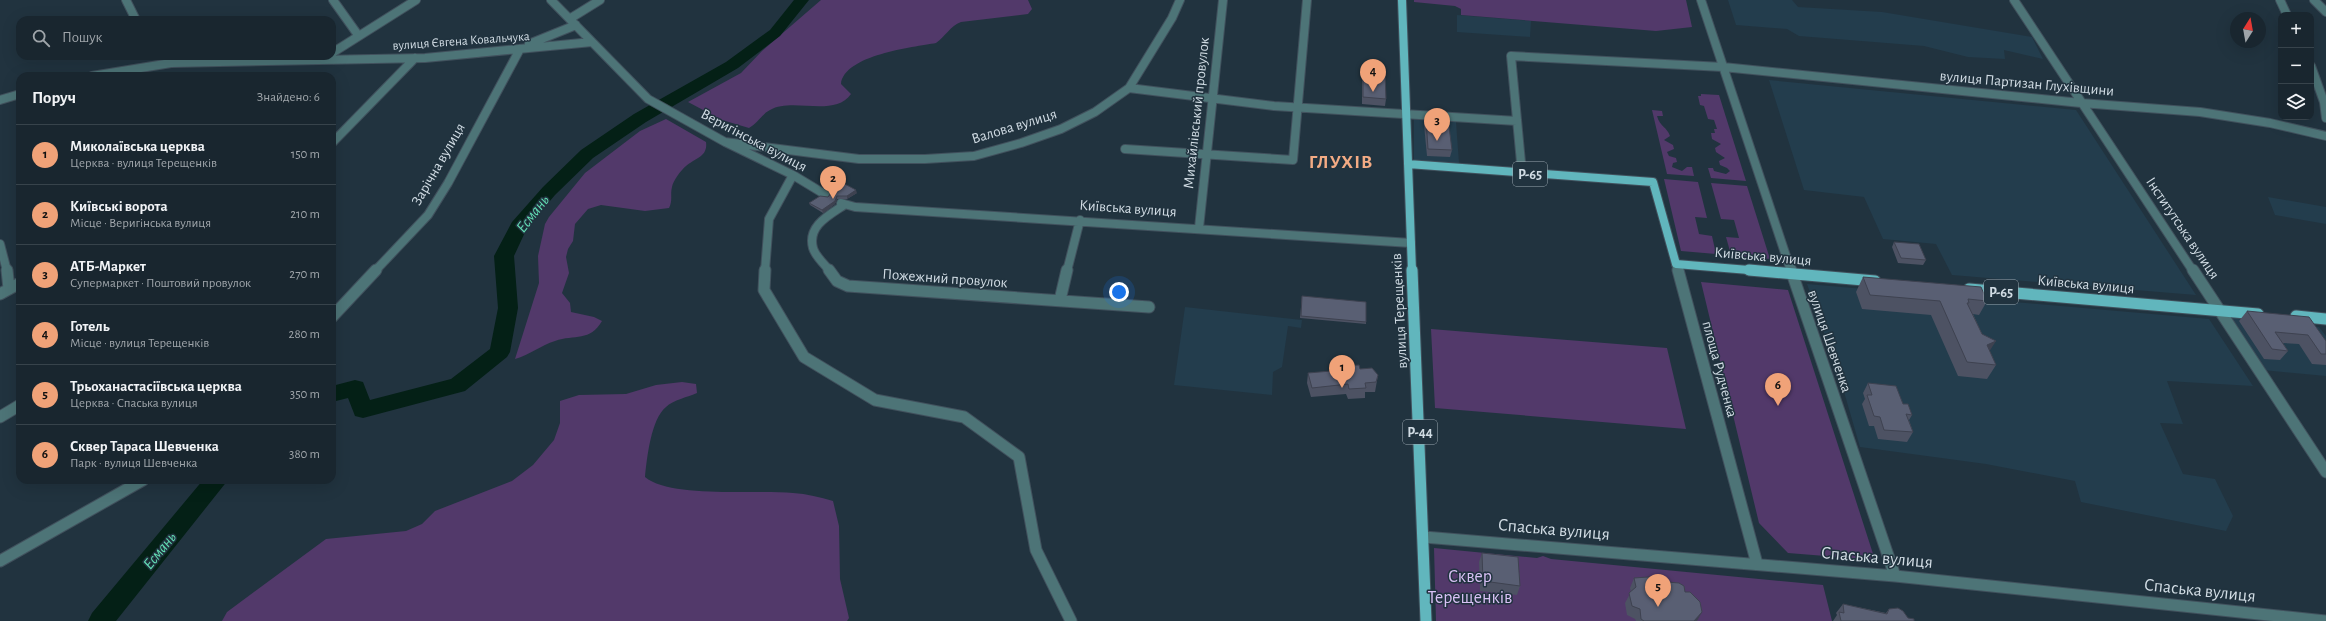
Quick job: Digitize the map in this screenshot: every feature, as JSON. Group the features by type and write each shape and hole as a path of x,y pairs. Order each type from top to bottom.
{"main road":[{"name":"вулиця Терещенків","path":"1402,0 1424,537 1426,621"},
{"name":"Р-65","path":"1408,164 1522,173"},
{"name":"площа Рудченка","path":"1522,173 1653,182 1676,264"},
{"name":"Київська вулиця","path":"1676,264 1887,282"},
{"name":"Київська вулиця","path":"1958,288 2266,314"},
{"path":"2288,316 2326,319"}],"street":[{"path":"126,0 134,16"},
{"path":"333,0 358,35"},
{"path":"336,50 358,35 416,0"},
{"path":"551,0 571,18 592,42"},
{"path":"571,18 600,0"},
{"name":"Валова вулиця","path":"725,142 859,159 925,159 974,156 1021,144 1061,129 1096,112 1129,88 1172,18 1180,0"},
{"name":"Михайлівський провулок","path":"1199,228 1223,0"},
{"path":"1125,150 1293,160 1307,0"},
{"name":"вулиця Шевченка","path":"1701,0 1792,274 1895,576"},
{"name":"Інститутська вулиця","path":"2014,0 2326,472"},
{"path":"2280,0 2286,12"},
{"path":"2314,0 2326,12"},
{"path":"516,49 576,25"},
{"name":"вулиця Євгена Ковальчука","path":"336,58 415,58 592,42"},
{"name":"Веригінська вулиця","path":"592,42 648,98 725,142 793,175 826,195"},
{"name":"Зарічна вулиця","path":"336,313 428,215 448,183 516,49"},
{"name":"вулиця Партизан Глухівщини","path":"1517,121 1511,56 1723,67 2081,103 2200,112 2270,123 2326,136"},
{"path":"336,139 415,58"},
{"path":"168,60 171,63"},
{"name":"вулиця Євгена Ковальчука","path":"116,72 171,63 264,60"},
{"path":"2314,74 2324,102 2326,118"},
{"path":"1129,88 1212,101 1298,109 1517,121 1522,173"},
{"path":"0,100 16,95"},
{"path":"793,175 769,219 764,290 804,357 875,400 964,417 1019,457 1036,550 1071,621"},
{"name":"Київська вулиця","path":"842,204 1411,243"},
{"name":"Пожежний провулок","path":"842,204 820,221 814,231 813,248 837,281 848,286 1149,307"},
{"path":"1060,300 1080,220"},
{"path":"0,244 7,270 4,292"},
{"name":"площа Рудченка","path":"1676,264 1757,564"},
{"path":"4,292 16,285"},
{"path":"0,417 16,407"},
{"path":"0,561 136,484"},
{"name":"Спаська вулиця","path":"1424,537 1895,576 2326,621"}],"shaded area":[{"path":"1728,0 1792,0 1798,7 1882,12 2032,37 2043,59 2004,50 2005,59 1968,57 1924,46 1799,36 1787,29 1736,25"},
{"path":"1457,15 1531,21 1530,37 1457,32"},
{"path":"1769,80 2076,110 2196,295 1952,275 1936,244 1883,239 1864,197 1804,190"},
{"path":"1414,119 1456,122 1459,163 1414,160"},
{"path":"2268,197 2326,207 2326,224 2275,215"},
{"path":"1807,284 2209,319 2253,386 2167,381 2183,424 2160,423 2183,474 2215,479 2233,516 2226,531 2081,502 2075,481 1986,464 1860,447 1840,378"},
{"path":"1185,307 1302,320 1301,328 1288,326 1282,367 1273,372 1272,395 1174,385"},
{"path":"2231,317 2319,327 2326,336 2326,376 2263,370"}],"green space":[{"path":"821,0 1028,0 1032,9 1028,14 961,22 954,26 936,43 897,50 866,59 854,66 845,74 841,84 851,94 844,101 834,105 824,106 790,105 779,107 767,111 755,124 749,128 722,120 688,102 741,73 762,51"},
{"path":"1414,0 1686,0 1692,27 1656,31 1461,15 1461,9 1455,6 1414,2"},
{"path":"1701,94 1719,95 1746,181 1711,178 1708,168 1713,168 1714,171 1726,174 1730,171 1720,165 1719,161 1725,158 1716,152 1715,148 1721,144 1712,139 1711,133 1715,133 1714,129 1717,129 1714,120 1708,119 1704,106 1700,105 1698,96 1701,96"},
{"path":"1652,110 1662,111 1663,116 1657,116 1670,136 1664,140 1673,145 1674,149 1667,152 1669,156 1676,158 1677,162 1673,163 1672,167 1682,171 1687,167 1692,167 1694,176 1667,174"},
{"path":"666,119 706,142 705,151 703,154 686,166 676,179 672,187 669,208 645,211 601,205 588,209 575,224 573,241 568,249 566,257 569,273 562,293 570,303 571,312 594,317 602,321 597,328 587,335 555,341 515,359 539,283 538,256 545,224 549,217 585,173 640,131"},
{"path":"1664,179 1698,182 1707,218 1695,217 1699,234 1712,236 1716,254 1681,251"},
{"path":"1711,183 1747,186 1770,259 1731,255 1726,237 1739,238 1734,220 1721,219"},
{"path":"1701,282 1788,290 1875,560 1788,553 1759,523"},
{"path":"1431,329 1667,348 1686,429 1435,408"},
{"path":"682,382 696,384 697,393 673,402 661,413 653,429 645,477 657,484 694,491 793,493 833,501 839,526 840,579 849,618 847,621 222,621 227,612 326,539 406,531 422,524 435,511 512,481 533,465 554,440 560,423 560,401 579,395 626,394 656,385"},
{"name":"Сквер Терещенків","path":"1434,548 1537,558 1543,556 1551,559 1823,585 1832,621 1436,621"}],"building":[{"path":"1363,72 1385,73 1386,99 1363,97"},
{"path":"1426,118 1448,119 1452,150 1428,149"},
{"path":"841,182 856,190 847,196 837,196 835,201 822,210 809,203 820,196 828,197 831,193 830,189"},
{"path":"1894,242 1919,244 1926,260 1901,258"},
{"path":"1863,277 1981,287 1987,301 1968,299 1969,303 1967,303 1982,334 1996,341 1987,345 1996,365 1967,362 1940,301 1870,295"},
{"path":"1302,296 1366,302 1366,322 1301,316"},
{"path":"2247,311 2309,317 2326,341 2326,354 2321,354 2308,335 2275,332 2288,351 2272,349"},
{"path":"1359,365 1360,369 1372,368 1378,375 1376,382 1365,383 1366,388 1349,389 1348,384 1312,388 1308,373 1343,370 1342,366"},
{"path":"1868,383 1896,386 1903,404 1908,404 1912,415 1906,414 1913,432 1884,430 1880,417 1874,416 1867,395 1872,395"},
{"path":"1482,553 1518,557 1520,586 1483,581"},
{"path":"1662,576 1667,579 1667,582 1679,583 1684,586 1685,592 1690,592 1700,602 1702,612 1694,621 1644,621 1641,619 1640,609 1632,606 1629,593 1636,587 1634,578"},
{"path":"1843,604 1887,614 1889,609 1898,608 1903,611 1908,618 1914,619 1914,621 1841,621 1839,612 1844,613"}],"waterway":[{"name":"Есмань","path":"336,393 355,388 363,410 458,385 500,352 508,308 504,256 519,226 549,191 587,154 640,118 732,65 775,33 802,0"},
{"name":"Есмань","path":"101,621 175,529 214,484"}],"place":[{"name":"Готель","path":"1373,92"},
{"name":"АТБ-Маркет","path":"1437,141"},
{"name":"Київські ворота","path":"833,199"},
{"name":"Миколаївська церква","path":"1342,388"},
{"name":"Сквер Тараса Шевченка","path":"1778,406"},
{"name":"Трьоханастасіївська церква","path":"1658,607"}],"district":[{"name":"ГЛУХІВ","path":"1341,161"}]}
